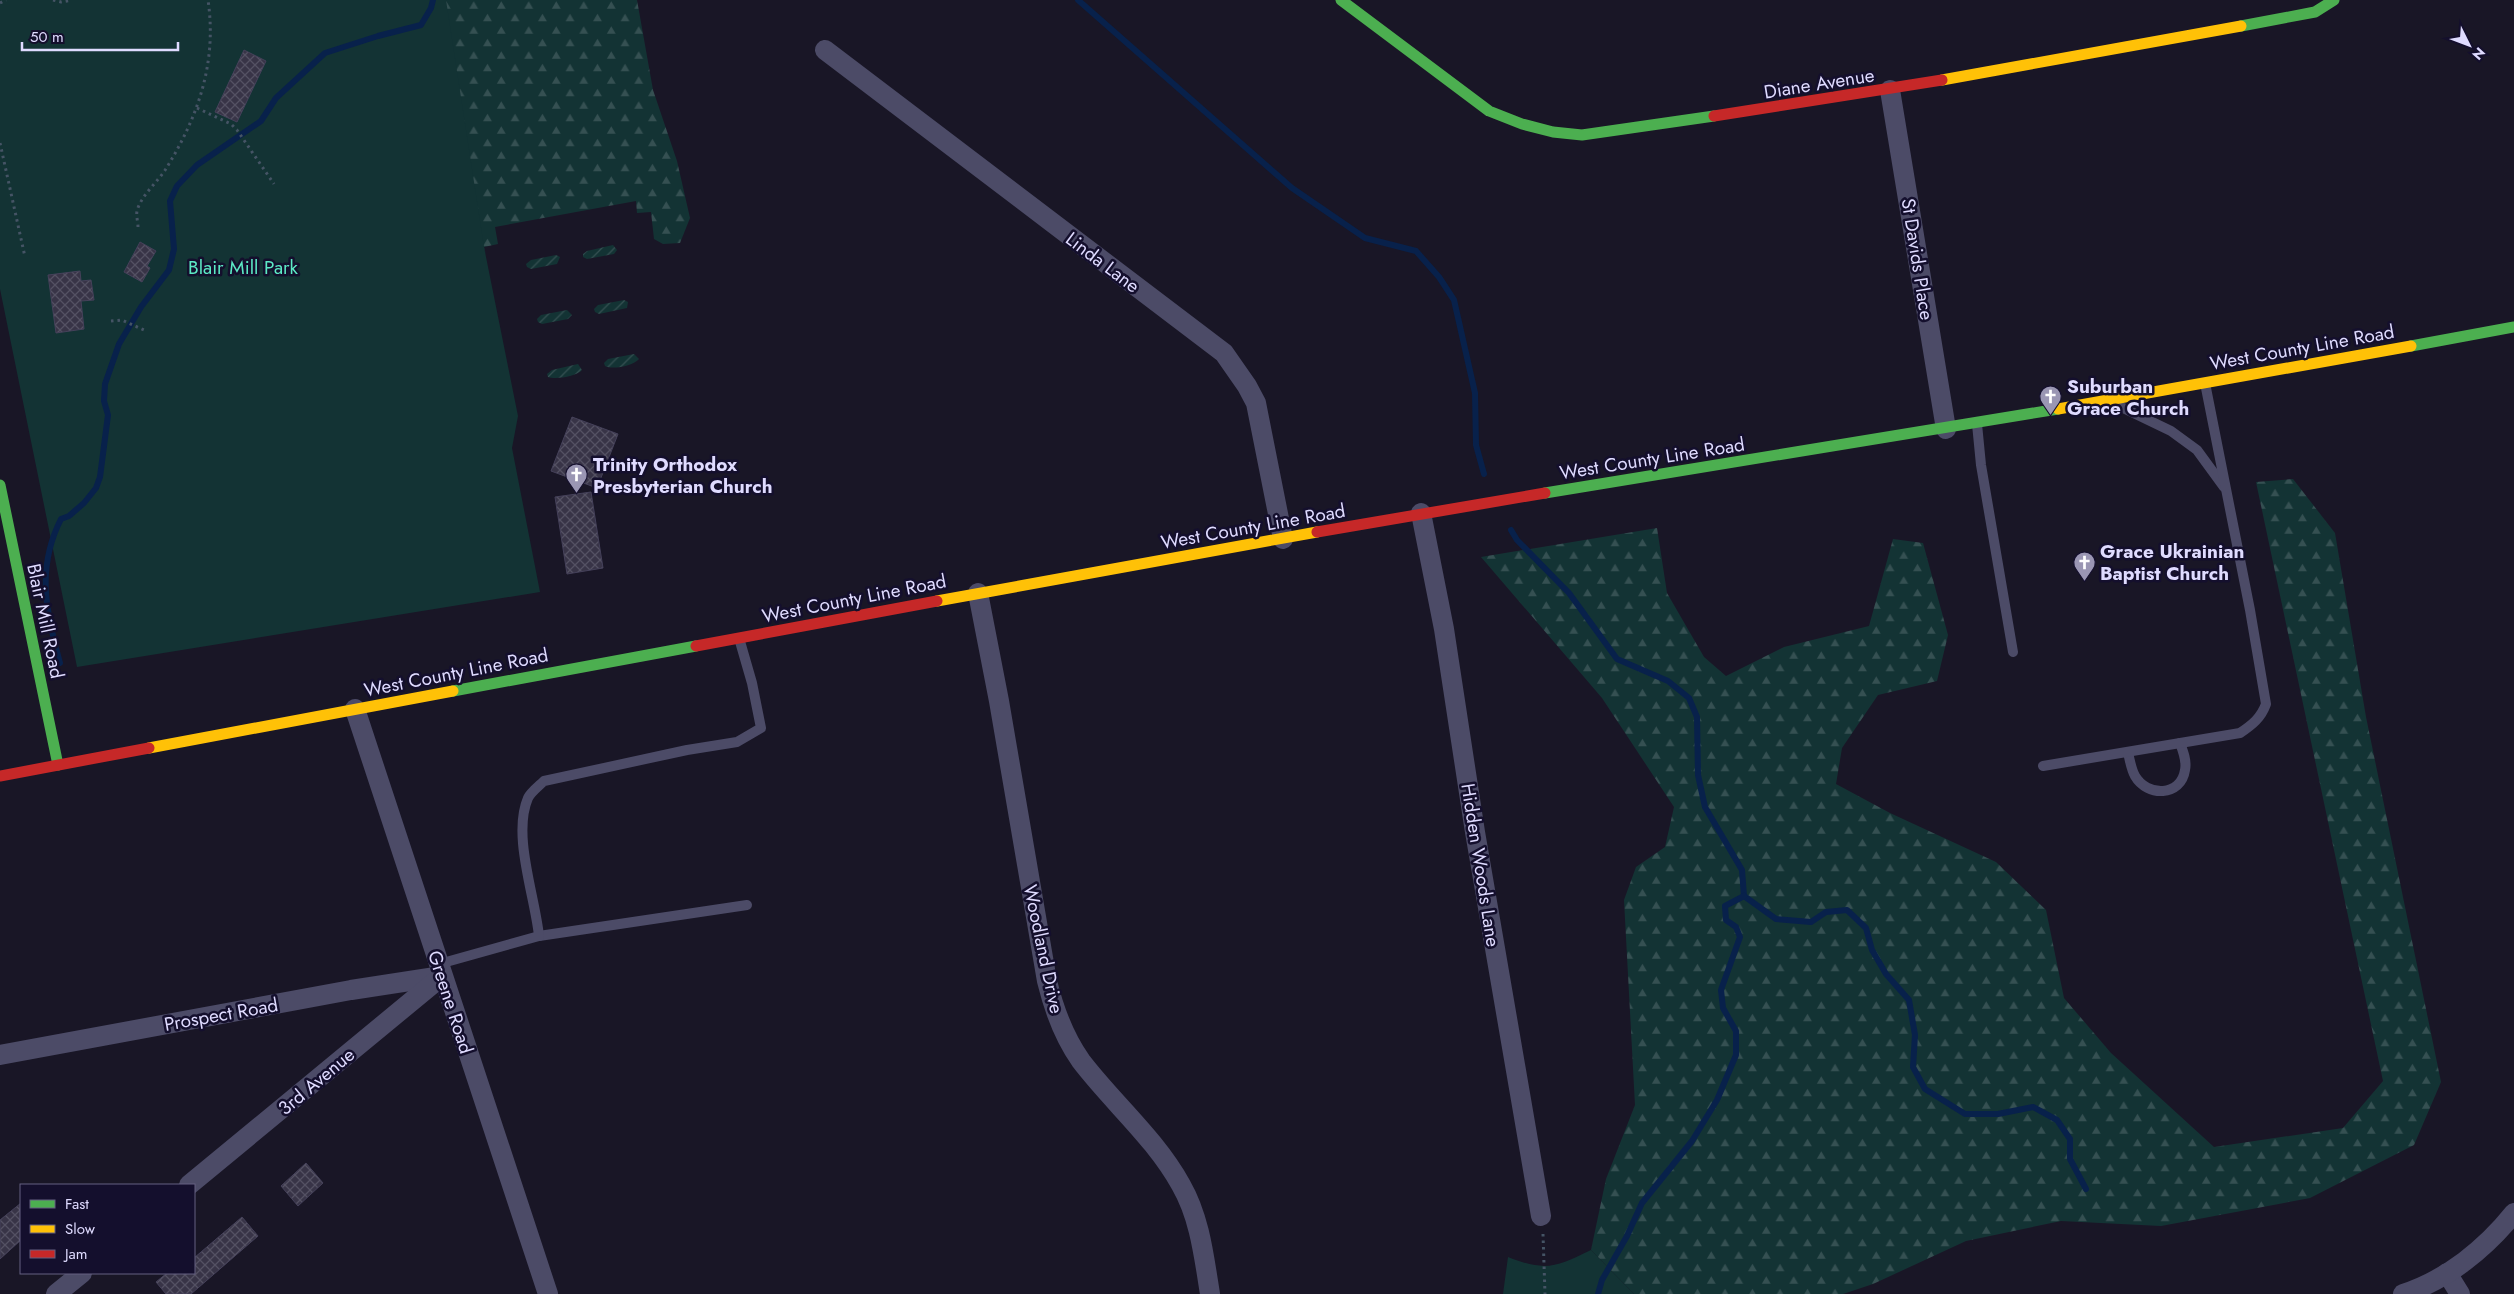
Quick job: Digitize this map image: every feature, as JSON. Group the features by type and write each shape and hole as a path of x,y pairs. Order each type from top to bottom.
{"main road":[{"name":"Diane Avenue","path":"1341,0 1489,111 1522,124 1553,132 1582,135 1890,90 2315,12 2334,0"},
{"name":"West County Line Road","path":"0,776 738,637 1421,513 1946,429 2514,327"},
{"name":"Blair Mill Road","path":"0,486 58,765"}],"street":[{"name":"Linda Lane","path":"825,50 1224,353 1247,386 1256,403 1283,539"},
{"name":"St Davids Place","path":"1890,90 1946,429"},
{"name":"Hidden Woods Lane","path":"1421,513 1444,629 1475,832 1542,1216"},
{"name":"Woodland Drive","path":"978,593 1047,981 1054,1009 1066,1035 1081,1060 1166,1161 1182,1186 1194,1212 1202,1240 1210,1294"},
{"name":"Greene Road","path":"355,709 543,1291"},
{"name":"Prospect Road","path":"0,1055 351,990 440,970"},
{"name":"3rd Avenue","path":"190,1184 440,970"},
{"path":"2403,1294 2447,1273 2468,1258 2502,1228 2514,1213"},
{"path":"2447,1273 2460,1294"},
{"path":"56,1294 81,1274"}],"lane":[{"path":"2043,766 2240,733 2253,724 2262,714 2266,704 2205,382"},
{"path":"2105,400 2171,431 2191,445 2197,450 2226,489"},
{"path":"1976,423 1981,465 2013,652"},
{"path":"539,936 534,896 523,850 523,817 528,796 544,781 688,750 737,742 761,728 752,683 738,637"},
{"path":"2128,753 2135,776 2141,783 2150,790 2167,791 2181,782 2186,768 2180,743"},
{"path":"440,970 539,936 747,905"}],"path":[{"path":"0,3 6,0"},
{"path":"53,0 60,2 72,0"},
{"path":"138,227 137,211 185,137 203,92 211,50 212,24 208,0"},
{"path":"197,108 231,124 244,139 274,184"},
{"path":"0,143 24,258"},
{"path":"111,321 125,321 146,330"},
{"path":"1542,1216 1545,1294"}],"green space":[{"name":"Blair Mill Park","path":"0,0 446,0 484,247 518,416 512,448 540,592 77,667 0,289"},
{"path":"404,0 637,0 653,90 677,161 690,218 680,243 663,244 654,239 651,212 637,213 636,201 495,227 498,244 484,247 486,255"},
{"path":"613,245 617,250 614,254 587,259 583,257 583,254 587,251"},
{"path":"556,255 560,257 557,264 531,269 527,267 526,264 531,260"},
{"path":"624,300 628,302 627,308 599,314 595,312 594,309 598,305"},
{"path":"567,310 572,315 568,319 542,324 538,322 537,319 541,315"},
{"path":"634,354 639,359 632,364 617,367 605,366 604,363 608,359"},
{"path":"578,364 582,370 576,374 561,378 548,377 547,374 552,370"},
{"path":"2293,479 2335,533 2366,717 2441,1082 2414,1145 2310,1198 2161,1226 2061,1221 1966,1241 1873,1284 1843,1294 1634,1294 1591,1250 1606,1179 1635,1105 1624,900 1636,867 1665,847 1674,807 1602,698 1481,557 1657,528 1667,593 1704,657 1726,676 1784,647 1869,626 1893,539 1923,543 1948,635 1937,681 1878,695 1842,748 1836,784 1890,813 1996,862 2046,910 2064,998 2111,1053 2214,1147 2343,1128 2383,1081 2256,482"},
{"path":"1591,1250 1634,1294 1503,1294 1508,1257 1532,1265 1551,1266"}],"building":[{"path":"244,50 266,61 237,122 215,112"},
{"path":"140,242 156,251 147,266 150,268 142,282 124,272"},
{"path":"80,271 81,281 91,280 94,300 81,301 84,329 56,333 48,275"},
{"path":"572,417 618,434 597,488 551,471"},
{"path":"591,492 603,568 567,574 555,497"},
{"path":"306,1163 323,1183 298,1206 281,1186"},
{"path":"20,1204 20,1241 0,1259 0,1220"},
{"path":"242,1217 258,1236 191,1294 166,1294 156,1282 166,1274 195,1274 195,1257"}],"waterway":[{"path":"60,663 48,608 46,590 48,555 61,519 69,516 84,503 96,488 100,477 108,415 104,401 105,384 119,344 141,307 169,270 174,249 170,201 177,186 197,165 261,121 276,98 325,53 421,25 431,8 433,0"},
{"path":"1078,0 1292,188 1365,238 1416,251 1439,277 1454,300 1475,393 1476,445 1484,474"},
{"path":"1511,530 1517,540 1569,593 1617,659 1668,681 1689,698 1697,717 1698,775 1705,807 1742,870 1744,896 1776,919 1811,922 1826,912 1847,910 1866,928 1872,950 1886,974 1909,1000 1915,1035 1913,1067 1925,1089 1965,1114 1998,1114 2033,1107 2057,1120 2070,1139 2070,1159 2086,1189"},
{"path":"1598,1294 1602,1280 1627,1236 1642,1203 1692,1141 1717,1100 1736,1055 1736,1031 1723,1008 1721,990 1740,937 1736,927 1726,920 1725,906 1744,896"}],"traffic: fast":[{"path":"1341,0 1489,111 1522,124 1553,132 1582,135 1714,116"},
{"path":"2241,26 2315,12 2334,0"},
{"path":"2411,346 2514,327"},
{"path":"1545,493 2058,409"},
{"path":"0,485 58,765"},
{"path":"453,691 696,646"}],"traffic: slow":[{"path":"1942,80 2241,26"},
{"path":"2058,409 2411,346"},
{"path":"937,601 1317,532"},
{"path":"149,748 453,691"}],"traffic: jam":[{"path":"1714,116 1942,80"},
{"path":"1317,532 1545,493"},
{"path":"696,646 937,601"},
{"path":"0,776 149,748"}],"place":[{"name":"Suburban Grace Church","path":"2051,416"},
{"name":"Trinity Orthodox Presbyterian Church","path":"577,494"},
{"name":"Grace Ukrainian Baptist Church","path":"2084,581"}]}
